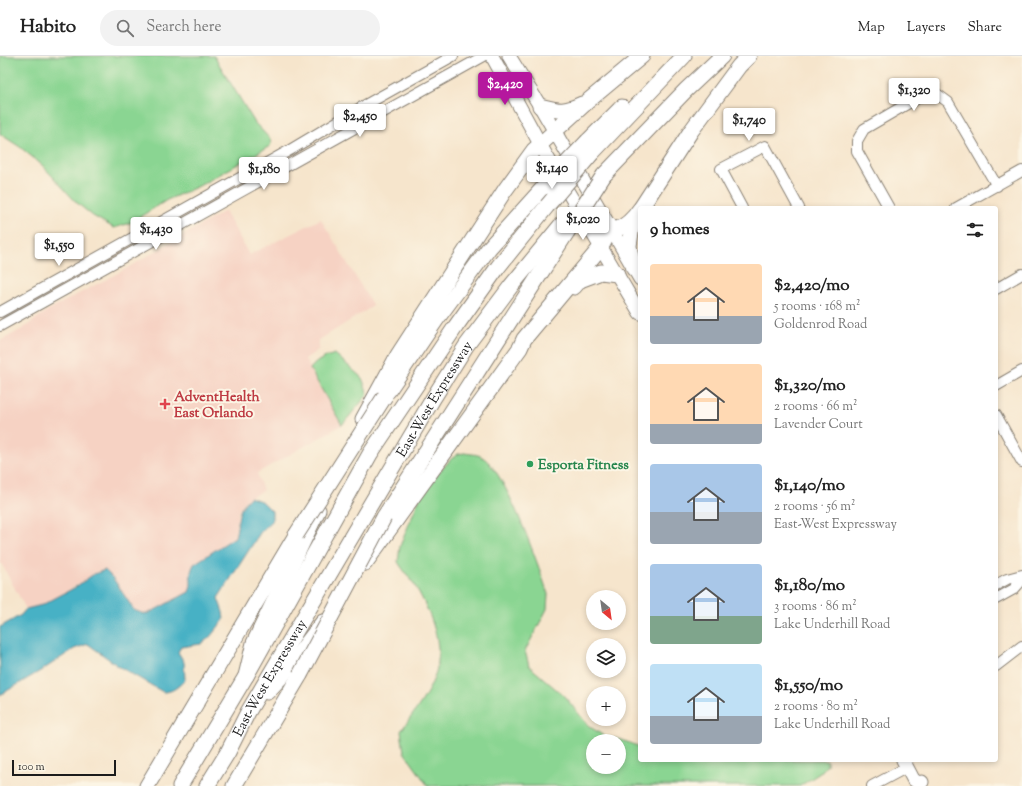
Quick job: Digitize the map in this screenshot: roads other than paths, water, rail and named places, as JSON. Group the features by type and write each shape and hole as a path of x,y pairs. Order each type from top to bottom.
{"highway":[{"path":"246,676 254,642 376,395 398,355 505,190 534,150 588,101 642,56"},
{"name":"East-West Expressway","path":"207,786 248,712 434,397 466,346 511,286 564,228 604,174 686,90 722,56"},
{"path":"642,206 691,131 739,66 749,56"},
{"name":"East-West Expressway","path":"180,786 246,676 370,454 456,326 590,147 682,58"},
{"path":"540,106 558,111 566,110 588,101"},
{"path":"147,786 296,535 385,396 436,320 489,248 544,187 590,147"},
{"path":"587,223 596,228 610,229 638,212"},
{"path":"637,274 629,246 638,212"},
{"path":"234,786 300,675 384,517 564,228"},
{"path":"248,712 282,676 318,630 520,348 524,339 601,247 610,229"},
{"path":"520,348 530,340 580,280 601,272 617,274"}],"main road":[{"path":"492,56 540,144 638,309"},
{"path":"509,56 540,106 637,274"},
{"path":"910,762 918,785"},
{"path":"899,764 918,785"}],"street":[{"path":"0,312 290,150 367,104 453,56"},
{"path":"0,326 484,56"},
{"path":"888,206 857,151 857,141 864,129 926,93 937,94 948,102 997,186"},
{"path":"741,206 721,169 765,146 798,206"},
{"path":"960,206 1022,171"},
{"path":"166,219 172,230"},
{"path":"998,288 1022,274"},
{"path":"998,385 1022,371"},
{"path":"998,419 1022,462"},
{"path":"998,584 1007,579 1022,575"},
{"path":"998,599 1014,589 1022,580"},
{"path":"998,664 1022,646"},
{"path":"872,786 899,764"}],"water":[{"path":"250,497 263,502 272,511 272,520 260,533 218,598 224,620 209,638 201,644 181,647 178,652 184,662 185,680 178,687 170,691 163,692 118,666 88,644 74,649 0,695 0,627 21,615 26,609 42,605 74,588 94,574 105,570 113,578 134,610 144,614 149,613 189,592 191,585 191,572 194,564 235,537 240,512 245,502"}],"place":[{"name":"AdventHealth East Orlando","path":"165,404"},
{"name":"Esporta Fitness","path":"530,464"}]}
